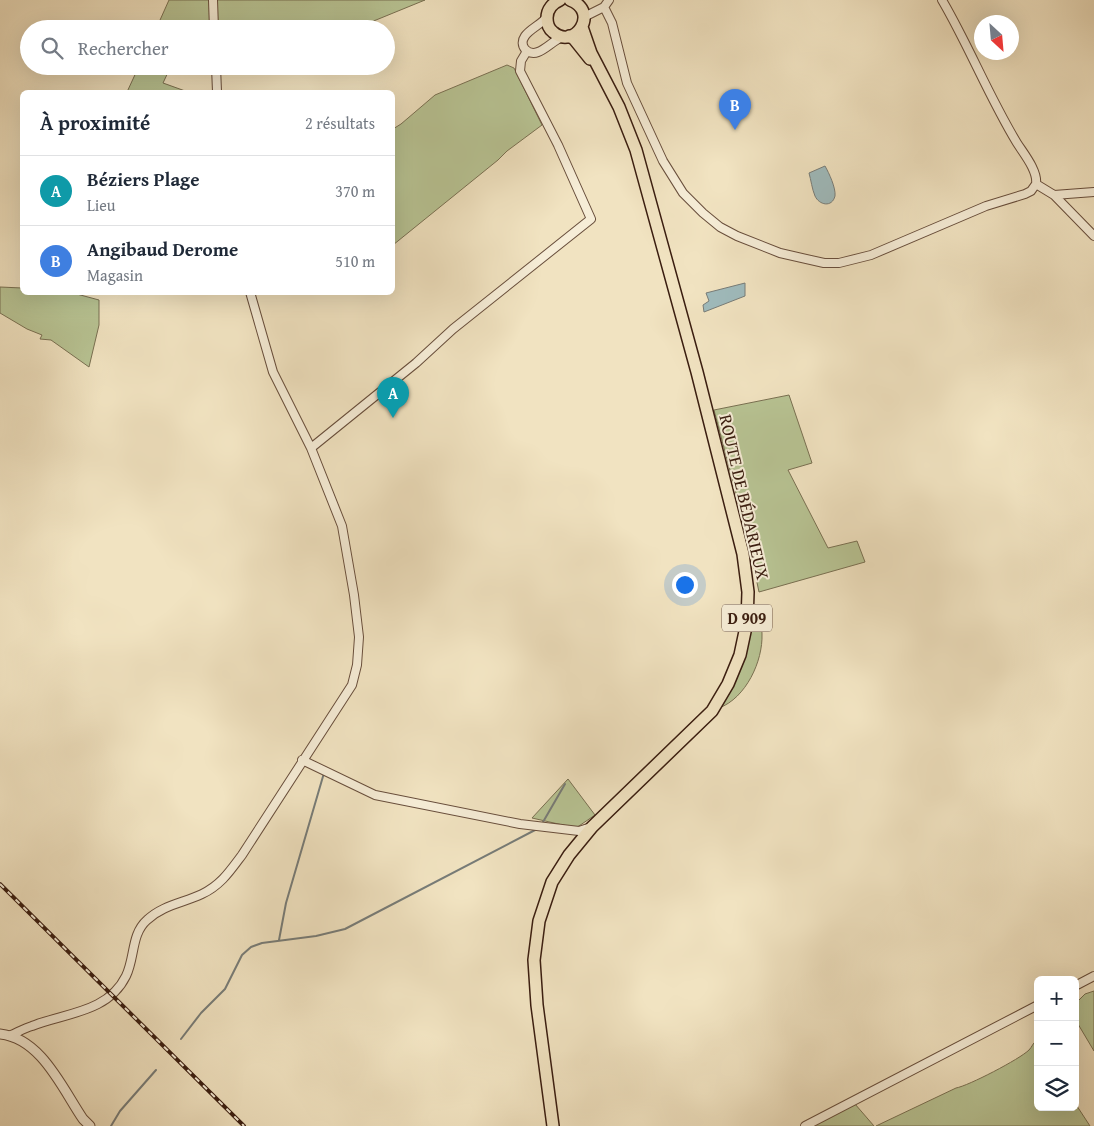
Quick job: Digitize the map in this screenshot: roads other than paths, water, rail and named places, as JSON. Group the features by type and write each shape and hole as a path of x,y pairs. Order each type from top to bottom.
{"main road":[{"path":"546,10 559,0"},
{"path":"565,36 578,32 583,22 581,7 570,0"},
{"name":"ROUTE DE BÉDARIEUX","path":"546,10 547,23 553,32 574,39 600,72"},
{"name":"ROUTE DE BÉDARIEUX","path":"552,1126 537,1005 534,960 539,921 552,882 569,855 592,827 712,710 728,684 740,655 747,622 748,592 743,554 697,372 636,150 619,107 591,53 583,22"}],"street":[{"path":"213,0 214,20"},
{"path":"583,22 607,3 627,83 654,144 683,193 702,213 720,227 758,246 824,263 839,263 871,254 986,206 1025,194 1031,191 1036,184 1035,176 1029,163 1004,120 942,0"},
{"path":"546,10 524,37 523,46 532,54 539,52 565,36"},
{"path":"311,448 416,363 453,329 591,219 558,145 520,71 521,61 527,51"},
{"path":"216,75 217,90"},
{"path":"1036,184 1054,195 1094,236"},
{"path":"1054,195 1094,192"},
{"path":"11,1035 32,1025 70,1016 96,1006 112,994 124,981 137,936 146,921 168,906 202,894 224,879 242,855 352,685 358,665 359,637 342,526 311,448 273,372 251,295"},
{"path":"302,760 375,795 530,825 579,831 592,827"},
{"path":"1079,984 1094,976"},
{"path":"805,1126 1034,1007"},
{"path":"0,1034 11,1035 24,1041 44,1060 83,1119 90,1126"}],"water":[{"path":"825,166 835,193 833,200 828,204 822,203 815,196 809,173"},
{"path":"745,283 745,296 704,312 703,305 709,301 706,293"}],"waterway":[{"path":"279,940 286,903 324,773"},
{"path":"543,822 565,784"},
{"path":"181,1039 201,1013 225,989 242,955 251,947 262,943 316,936 345,929 537,829"},
{"path":"111,1126 120,1111 156,1070"}],"railway":[{"path":"0,884 244,1126"}],"place":[{"name":"Angibaud Derome","path":"735,130"},
{"name":"Béziers Plage","path":"393,418"}]}
